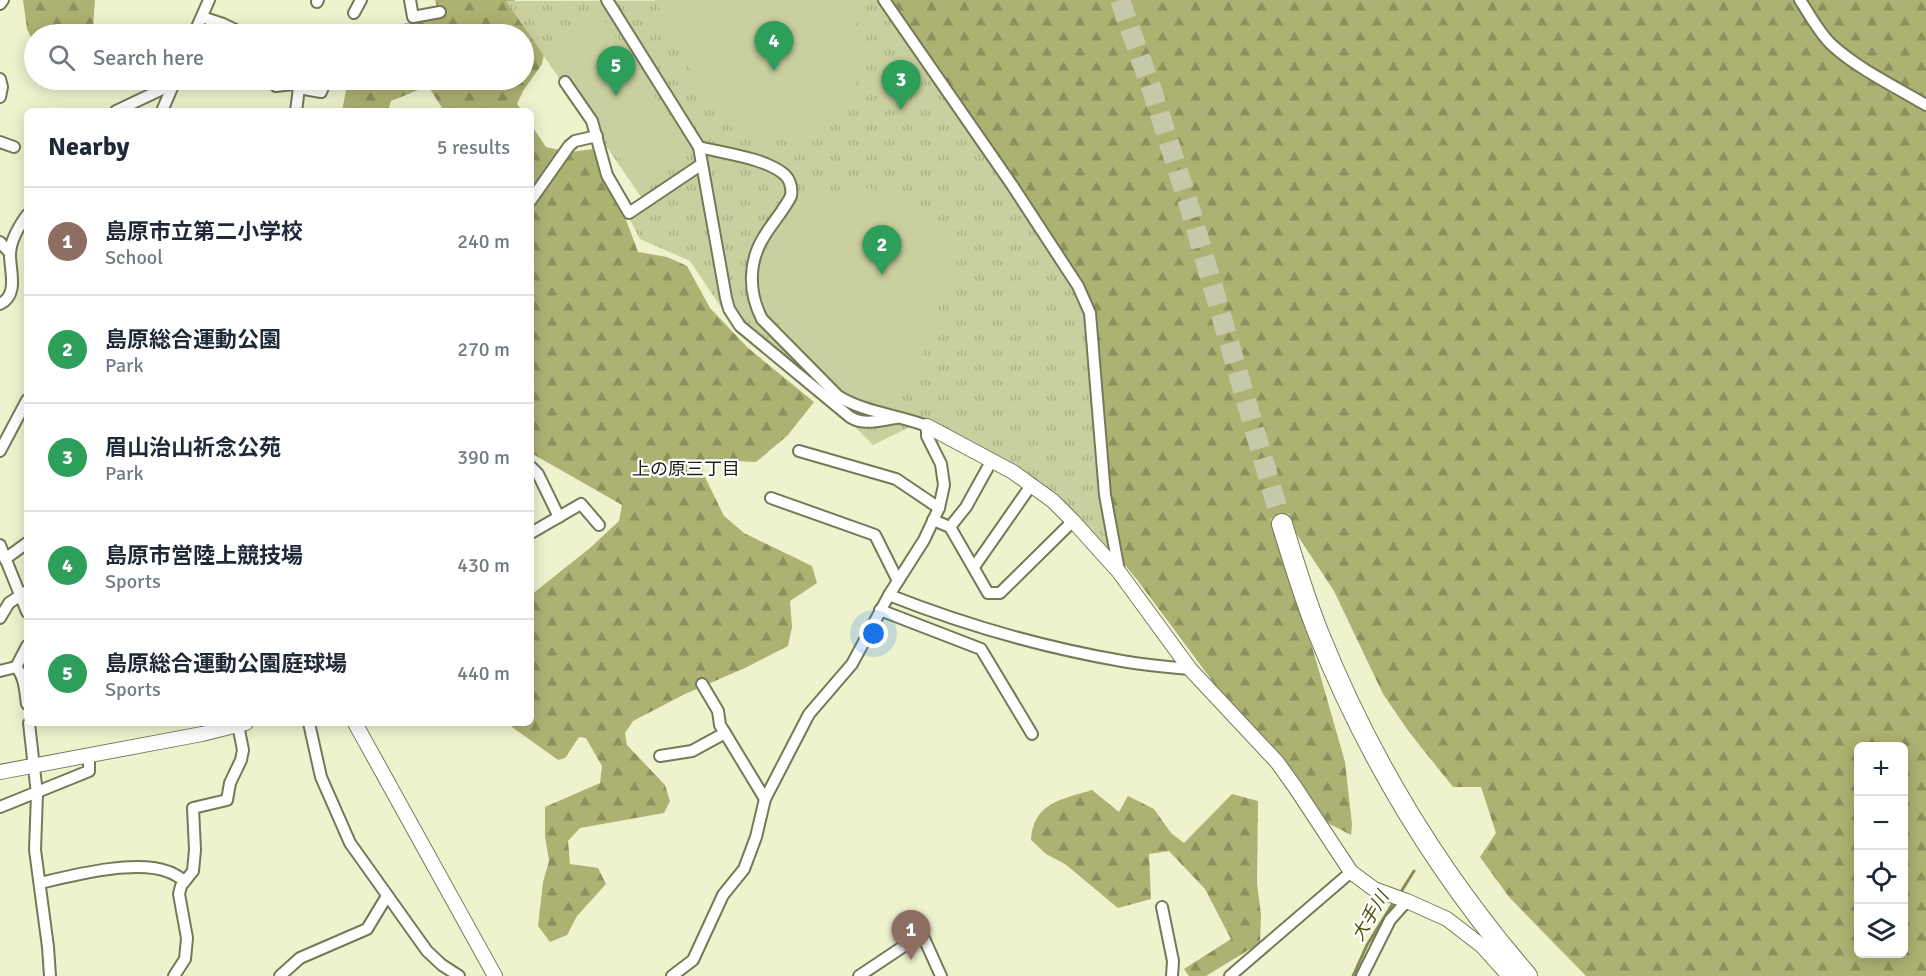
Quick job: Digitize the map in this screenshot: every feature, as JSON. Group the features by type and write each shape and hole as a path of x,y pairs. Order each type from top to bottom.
{"highway":[{"path":"1282,524 1317,630 1372,751 1418,830 1508,954 1527,976"}],"street":[{"path":"0,4 3,0"},
{"path":"199,24 209,0"},
{"path":"354,13 361,0"},
{"path":"410,0 412,17 440,12"},
{"path":"607,0 699,147 726,297 729,309 740,326 855,420 866,422 902,417"},
{"path":"884,0 1078,286 1089,313 1105,495 1119,572"},
{"path":"1800,0 1832,44 1850,59 1926,105"},
{"path":"202,17 223,24"},
{"path":"0,79 2,87 0,97"},
{"path":"565,82 592,121 610,183 629,213 702,164"},
{"path":"122,108 158,90"},
{"path":"163,108 171,90"},
{"path":"296,108 299,90"},
{"path":"534,196 569,146 575,141 597,136"},
{"path":"0,142 14,147"},
{"path":"699,147 768,165 784,174 790,181 791,196 764,237 753,267 752,293 755,306 762,319 838,396 861,408 902,417 927,426 1032,484 1073,521 1119,572 1190,669 1277,762 1351,872 1374,889 1447,919 1482,946 1509,976"},
{"path":"0,304 11,293 10,253 17,228 24,219"},
{"path":"0,242 10,253"},
{"path":"0,451 24,406"},
{"path":"672,976 693,960 723,895 744,869 756,837 765,799 809,714 852,664 880,610 924,540 939,508 944,485 943,474 927,436 927,426"},
{"path":"799,451 896,479 939,508"},
{"path":"950,527 966,507 992,460"},
{"path":"534,470 559,517"},
{"path":"974,567 1032,484"},
{"path":"771,498 875,535 898,581"},
{"path":"534,531 581,504 599,525"},
{"path":"933,520 950,527 988,593 1000,593 1073,521"},
{"path":"0,545 24,593 9,603 0,618"},
{"path":"5,559 24,545"},
{"path":"889,595 947,618 1010,636 1123,662 1190,669"},
{"path":"880,610 981,649 1032,734"},
{"path":"16,667 24,652"},
{"path":"0,670 16,667"},
{"path":"16,667 24,682"},
{"path":"702,684 718,711 724,733 765,799"},
{"path":"29,726 37,794 35,850 50,976"},
{"path":"0,772 234,726"},
{"path":"174,976 185,959 187,938 179,894 181,886 193,871 195,850 193,808 227,800 230,783 241,760 242,726"},
{"path":"310,726 321,777 350,843 427,951 459,976"},
{"path":"357,726 495,976"},
{"path":"660,756 692,751 724,733"},
{"path":"0,807 37,794 89,771 89,756"},
{"path":"40,883 100,870 128,868 147,868 168,872 185,881"},
{"path":"1230,976 1351,872"},
{"path":"280,976 300,958 367,929 387,896"},
{"path":"1362,976 1400,898"},
{"path":"1162,907 1173,961 1172,976"},
{"path":"859,976 923,936 941,976"}],"green space":[{"path":"23,0 95,0 93,24 26,24"},
{"path":"435,0 514,0 531,24 402,24 428,19 438,10"},
{"path":"655,0 848,0 859,22 853,25 858,52 858,65 854,78 858,80 848,99 834,115 820,126 804,134 770,140 738,131 723,121 711,107"},
{"path":"864,0 1926,0 1926,976 1586,976 1509,897 1480,857 1496,833 1481,787 1453,787 1409,732 1383,694 1334,591 1284,515 1307,629 1345,762 1352,824 1351,835 1324,821 1225,698 1138,581 1095,528"},
{"path":"878,0 1075,289 1083,313 1099,486 1112,554 1069,507 1040,482 999,456 926,419 873,445 853,425 735,328 690,261 640,239 630,220 648,207 534,42 534,24 522,24 506,1"},
{"path":"597,10 689,148 636,183 544,45"},
{"path":"534,28 546,45 542,64 534,75"},
{"path":"346,90 418,90 391,101 389,108 343,108"},
{"path":"431,90 524,90 517,104 520,108 442,108"},
{"path":"534,129 546,147 569,152 594,149 606,166 638,252 667,257 687,266 710,308 748,348 814,402 788,435 756,462 712,460 702,466 724,516 744,533 812,566 817,583 790,601 792,627 788,646 633,721 625,733 627,745 665,785 670,801 664,813 580,828 568,841 570,864 598,868 606,884 577,916 567,935 550,942 538,926 543,882 549,861 545,836 545,807 600,783 602,766 586,738 579,737 565,758 558,760 511,726 534,726 534,593 590,548 619,521 622,505 534,455"},
{"path":"861,187 894,195 921,210 942,233 953,265 917,371 893,395 874,400 841,391 765,309 760,293 759,276 762,260 778,230 789,217 816,197 838,190"},
{"path":"1092,790 1119,812 1128,796 1154,809 1171,833 1184,843 1232,794 1258,801 1257,883 1261,915 1260,943 1206,976 1189,976 1184,969 1231,939 1205,889 1169,851 1149,854 1151,899 1118,908 1065,864 1046,854 1031,840 1037,818 1043,810 1060,800"}],"waterway":[{"name":"大手川","path":"1399,895 1414,871"},
{"name":"大手川","path":"1353,976 1367,945 1395,900"}],"tunnel":[{"path":"1120,0 1191,212 1282,524"}],"place":[{"name":"島原市営陸上競技場","path":"774,71"},
{"name":"島原総合運動公園庭球場","path":"616,96"},
{"name":"眉山治山祈念公苑","path":"901,110"},
{"name":"島原総合運動公園","path":"882,275"},
{"name":"島原市立第二小学校","path":"911,960"}],"district":[{"name":"上の原三丁目","path":"686,469"}]}
